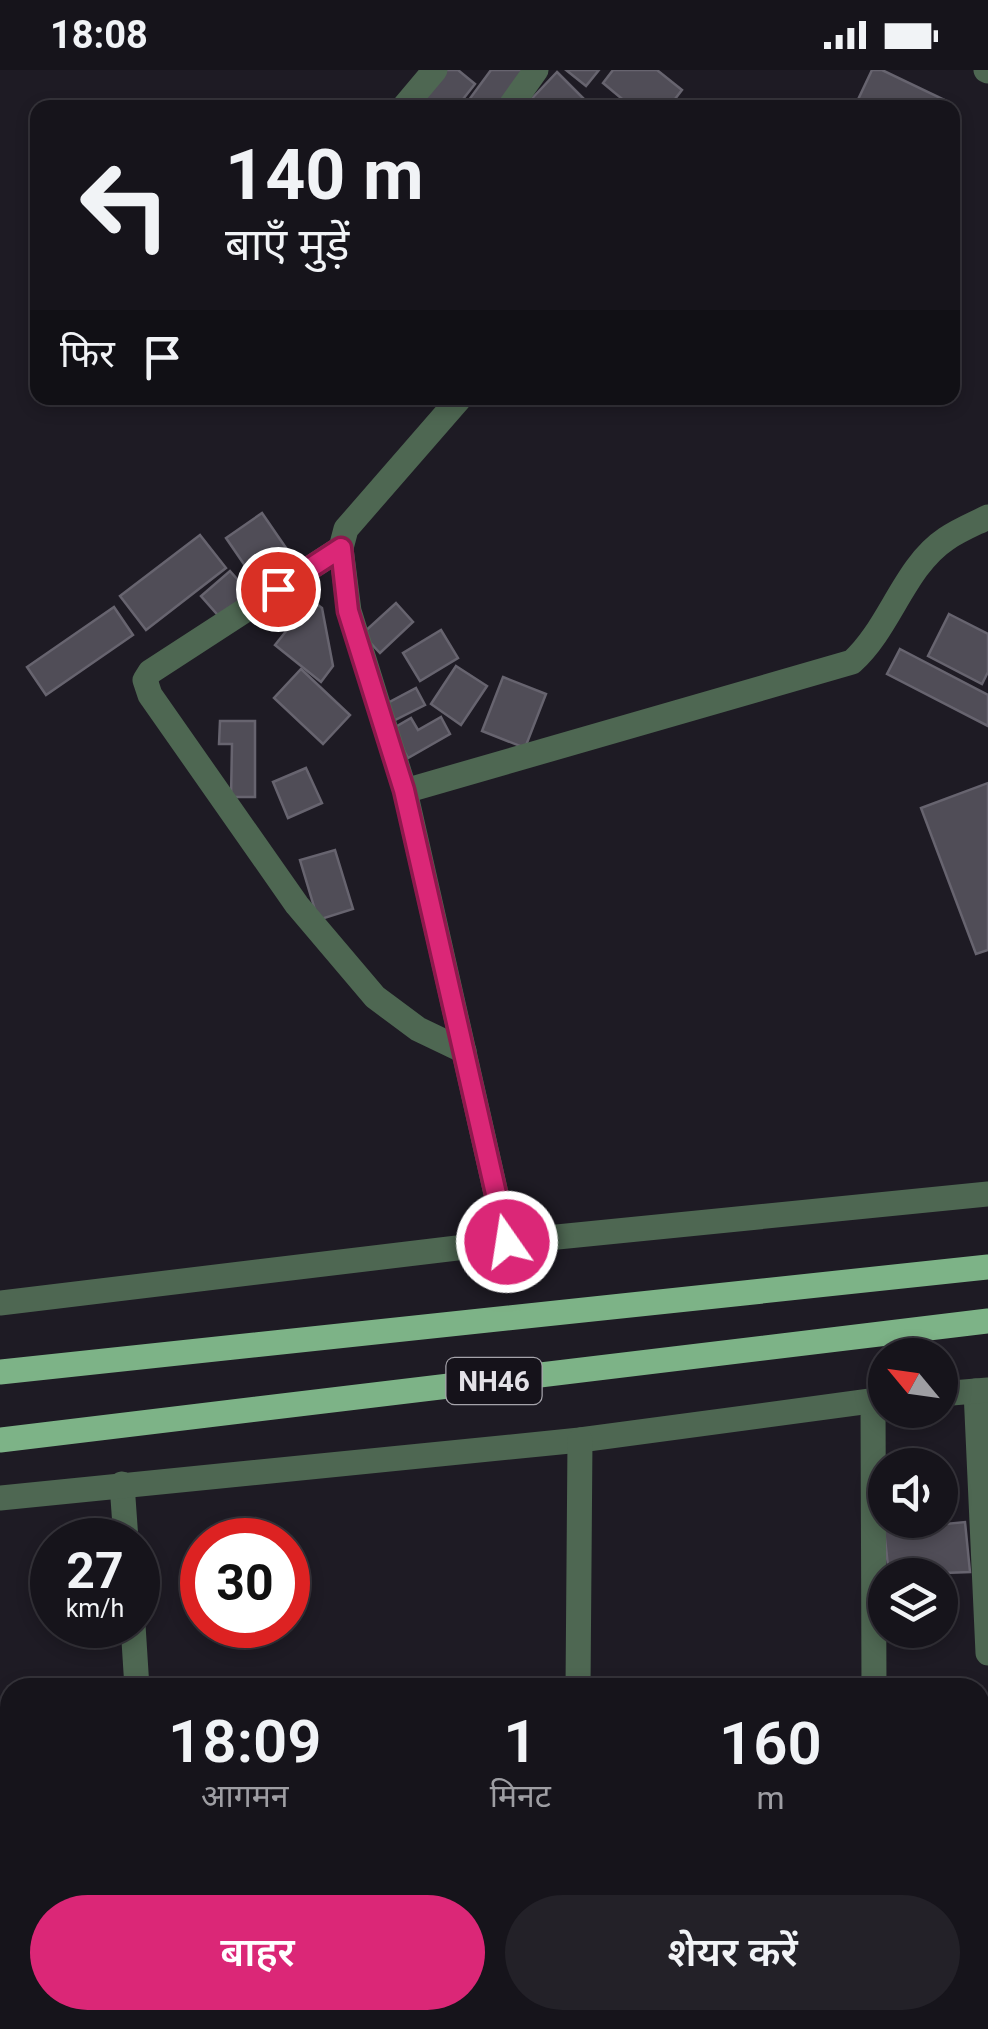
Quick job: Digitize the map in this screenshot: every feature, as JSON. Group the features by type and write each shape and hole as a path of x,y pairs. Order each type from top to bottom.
{"main road":[{"path":"0,1372 988,1267"},
{"name":"NH46","path":"0,1440 988,1322"}],"street":[{"path":"410,100 435,70"},
{"path":"515,100 536,70"},
{"path":"428,405 433,425"},
{"path":"453,405 346,529 341,548 348,611 404,790 507,1242"},
{"path":"404,790 852,662 871,645 920,567 944,540 988,517"},
{"path":"341,548 150,672 145,680 150,695 297,905 364,984 418,1029 464,1051"},
{"path":"1,1297 988,1194"},
{"path":"982,1390 988,1653"},
{"path":"0,1498 580,1440 868,1401"},
{"path":"874,1678 879,1428"},
{"path":"578,1678 580,1440"},
{"path":"122,1484 124,1518"},
{"path":"134,1648 136,1678"}],"building":[{"path":"440,70 458,70 475,84 462,100 416,100"},
{"path":"491,70 531,70 508,100 469,100"},
{"path":"566,70 599,70 586,86"},
{"path":"613,70 657,70 682,90 674,100 623,100 603,83"},
{"path":"872,70 882,70 945,100 858,100"},
{"path":"557,72 585,100 531,100"},
{"path":"262,513 297,564 261,589 226,538"},
{"path":"200,535 226,568 146,630 120,596"},
{"path":"230,571 252,596 223,621 201,596"},
{"path":"311,600 322,608 333,666 321,682 275,645"},
{"path":"396,603 413,622 380,653 362,634"},
{"path":"114,607 133,635 46,695 27,667"},
{"path":"949,614 988,634 988,672 982,684 928,656"},
{"path":"441,630 458,658 420,681 403,653"},
{"path":"900,649 988,695 988,726 887,674"},
{"path":"456,666 487,686 461,725 431,704"},
{"path":"301,669 350,715 323,744 274,698"},
{"path":"503,677 546,694 525,748 482,731"},
{"path":"416,688 425,705 391,722 382,706"},
{"path":"441,717 450,734 408,758 392,729 411,718 418,730"},
{"path":"220,721 255,721 255,797 231,797 232,744 219,744"},
{"path":"306,768 322,803 288,818 273,782"},
{"path":"988,783 988,950 976,954 921,808"},
{"path":"335,850 353,909 318,920 300,860"},
{"path":"965,1522 970,1572 958,1572 958,1558 887,1558 885,1538 958,1538 958,1523"}],"route":[{"path":"278,589 341,548 348,611 404,790 507,1242"}]}
